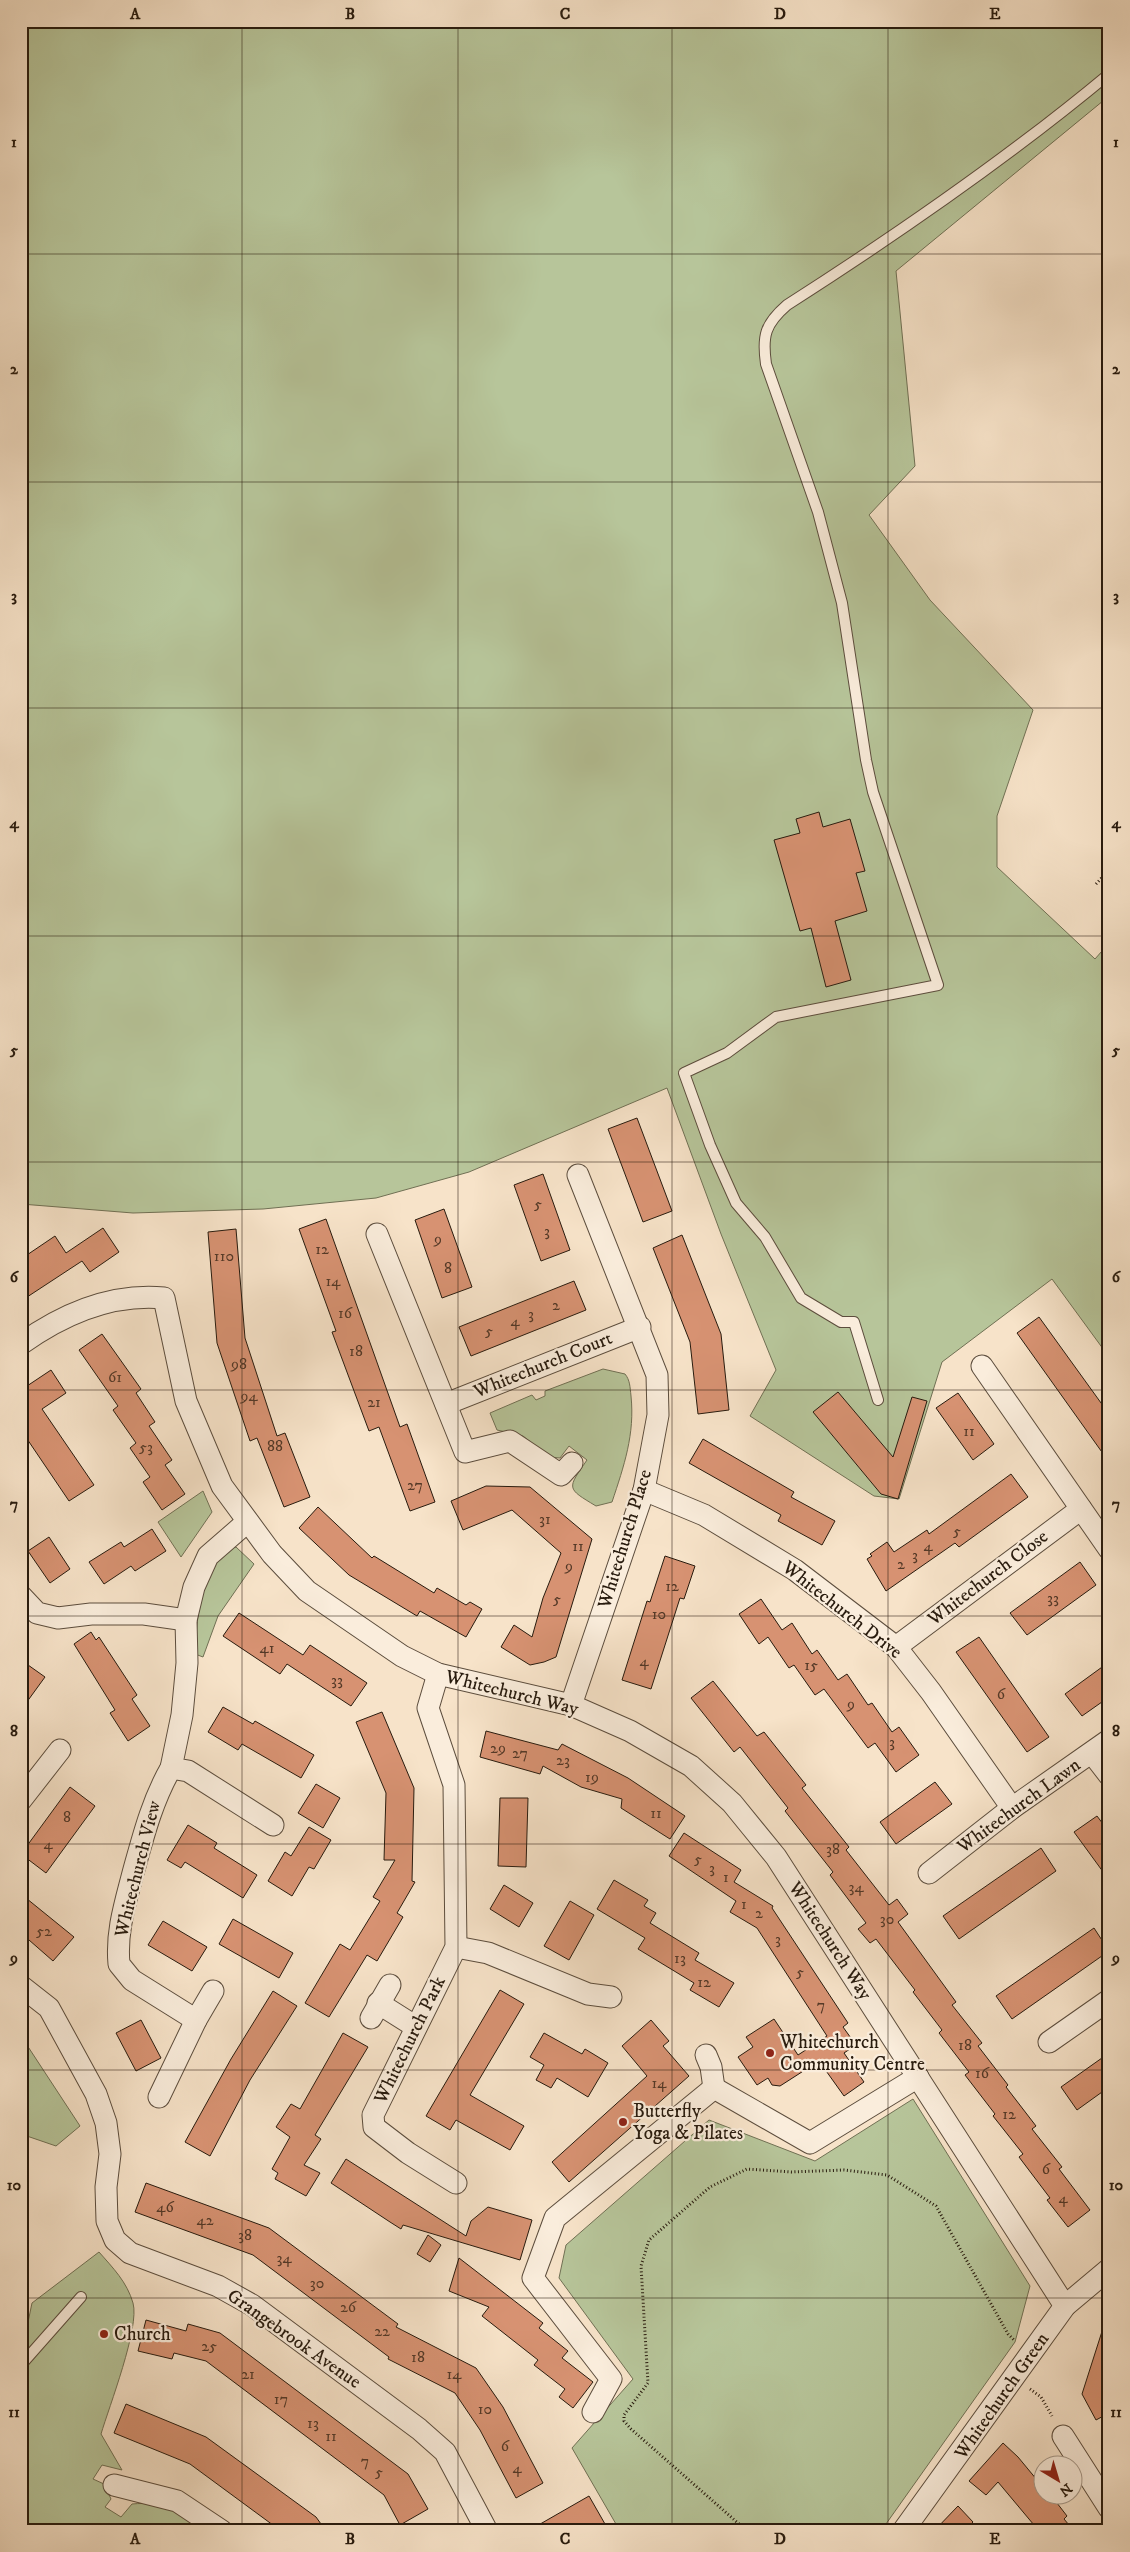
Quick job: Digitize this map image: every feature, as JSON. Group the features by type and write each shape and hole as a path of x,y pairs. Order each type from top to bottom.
{"street":[{"name":"Whitechurch Place","path":"571,1705 644,1490 658,1415 657,1375 640,1327 578,1175"},
{"path":"377,1234 465,1452 510,1442 561,1475 572,1463"},
{"name":"Whitechurch Way","path":"21,1344 48,1325 75,1312 111,1300 145,1296 164,1298 186,1401 222,1486 272,1554 307,1591 402,1656 438,1674 571,1705 630,1731 690,1766 732,1803 776,1858 1065,2306"},
{"name":"Whitechurch Court","path":"446,1404 640,1327"},
{"path":"982,1366 1109,1548"},
{"name":"Whitechurch Drive","path":"644,1490 704,1515 795,1570 896,1647 931,1692 1012,1808"},
{"name":"Whitechurch Close","path":"896,1647 1080,1509"},
{"name":"Whitechurch View","path":"196,2020 132,1980 119,1964 119,1928 146,1826 158,1791 171,1768 182,1715 187,1663 186,1620 194,1587 208,1556 247,1522"},
{"path":"21,1596 37,1613 58,1618 91,1614 144,1614 186,1620"},
{"name":"Whitechurch Park","path":"438,1674 428,1708 454,1785 456,1947 373,2115 374,2127 408,2153 456,2183"},
{"name":"Whitechurch Lawn","path":"929,1873 1012,1808 1109,1740"},
{"path":"21,1800 60,1750"},
{"path":"1092,1753 1109,1775"},
{"path":"171,1768 188,1772 273,1825"},
{"path":"456,1947 488,1953 588,1994 611,1997"},
{"path":"390,1985 375,2010 416,2027"},
{"name":"Grangebrook Avenue","path":"21,1986 49,2008 96,2094 106,2123 110,2154 106,2187 107,2221 115,2240 130,2253 218,2286 252,2305 419,2428 444,2452 487,2531"},
{"path":"159,2097 196,2020 213,1991"},
{"path":"1048,2042 1109,2000"},
{"path":"706,2055 711,2067 714,2088"},
{"path":"714,2088 810,2143 918,2076"},
{"path":"593,2412 610,2379 533,2278 555,2218 714,2088"},
{"name":"Whitechurch Green","path":"903,2531 1065,2306 1109,2269"},
{"path":"1063,2436 1103,2486 1109,2508"},
{"path":"114,2485 177,2501 222,2531"}],"lane":[{"path":"878,1400 854,1322 841,1322 801,1298 765,1237 736,1203 710,1146 684,1073 727,1052 776,1017 938,985 873,792 866,760 842,603 818,512 766,364 764,347 766,330 774,316 786,305 873,249 990,168 1109,74"},
{"path":"21,2365 81,2296"}],"path":[{"path":"1096,884 1109,870"},
{"path":"748,2531 624,2422 624,2415 648,2383 641,2266 649,2240 710,2187 747,2169 791,2172 844,2170 887,2175 936,2206 1008,2334 1019,2345"},
{"path":"1024,2384 1041,2397 1052,2416"},
{"path":"737,2531 738,2523"}],"green space":[{"path":"21,21 1109,21 1109,96 896,271 915,466 869,515 930,600 1033,710 997,816 997,867 1095,959 1109,943 1109,1357 1052,1279 942,1362 899,1499 874,1496 750,1416 776,1370 721,1234 667,1088 469,1172 376,1198 263,1209 133,1213 21,1204"},
{"path":"603,1369 625,1374 630,1384 632,1410 630,1437 612,1502 596,1506 579,1495 573,1487 576,1477 587,1460 569,1446 560,1458 549,1457 523,1436 497,1430 490,1413 532,1395 536,1400 545,1396 545,1391"},
{"path":"203,1491 212,1512 181,1557 158,1522"},
{"path":"236,1547 254,1564 218,1616 203,1657 195,1654 198,1614 205,1583 217,1559 225,1551"},
{"path":"21,2036 80,2126 56,2146 21,2134"},
{"path":"913,2099 1030,2286 1015,2342 881,2531 620,2531 572,2448 633,2379 559,2278 566,2245 709,2120 815,2161"},
{"path":"99,2252 127,2288 133,2303 134,2314 128,2348 101,2434 122,2470 102,2465 93,2479 104,2484 111,2499 105,2507 121,2517 132,2504 153,2504 180,2513 206,2531 21,2531 21,2356 32,2303"}],"building":[{"path":"819,812 823,827 850,819 865,871 856,873 867,911 835,921 851,980 826,987 811,928 800,931 774,840 800,833 796,819"},
{"path":"637,1118 672,1211 643,1222 608,1129"},
{"path":"543,1174 570,1250 541,1261 514,1185"},
{"path":"444,1209 472,1287 442,1298 415,1220"},
{"path":"326,1219 400,1427 407,1424 435,1502 410,1511 379,1427 369,1431 332,1332 336,1331 299,1229"},
{"path":"103,1228 119,1252 90,1272 82,1261 21,1301 21,1259 55,1236 66,1253"},
{"path":"236,1229 245,1338 277,1436 285,1433 310,1497 284,1507 257,1438 250,1441 217,1343 208,1232"},
{"path":"682,1235 721,1334 729,1410 698,1414 690,1342 653,1248"},
{"path":"574,1281 586,1310 471,1356 459,1327"},
{"path":"1039,1317 1109,1414 1109,1462 1017,1333"},
{"path":"102,1334 141,1389 136,1393 155,1422 149,1426 172,1460 165,1465 185,1494 162,1510 143,1482 150,1477 130,1448 136,1443 113,1410 118,1406 79,1350"},
{"path":"51,1370 66,1393 42,1409 94,1485 69,1501 21,1430 21,1390"},
{"path":"838,1392 893,1457 912,1397 927,1401 898,1499 881,1494 813,1412"},
{"path":"958,1393 994,1444 973,1460 936,1408"},
{"path":"703,1439 794,1492 791,1497 835,1521 822,1545 778,1521 781,1515 689,1463"},
{"path":"1011,1474 1028,1497 959,1547 955,1543 886,1591 867,1559 872,1556 870,1554 887,1542 894,1552 927,1530 929,1534"},
{"path":"486,1486 530,1487 592,1539 556,1657 544,1662 530,1665 501,1647 514,1625 532,1637 543,1598 561,1553 512,1510 463,1530 451,1501"},
{"path":"318,1507 372,1558 374,1556 434,1593 437,1588 466,1605 470,1602 482,1609 466,1637 420,1611 417,1616 349,1575 299,1528"},
{"path":"152,1529 166,1551 135,1571 131,1566 104,1584 89,1562 121,1542 124,1547"},
{"path":"49,1537 70,1569 50,1583 28,1551"},
{"path":"665,1556 695,1566 684,1599 680,1598 651,1689 622,1680 647,1601 650,1602"},
{"path":"1080,1562 1096,1585 1027,1635 1010,1613"},
{"path":"761,1599 782,1630 792,1623 812,1654 817,1650 838,1680 847,1674 868,1705 872,1703 892,1732 899,1727 919,1755 896,1772 875,1743 868,1748 824,1689 815,1695 794,1665 789,1668 768,1637 759,1644 739,1614"},
{"path":"239,1613 303,1655 310,1645 367,1683 351,1706 287,1664 280,1674 223,1636"},
{"path":"91,1632 96,1640 99,1637 137,1695 132,1699 150,1726 128,1741 110,1713 115,1710 74,1644"},
{"path":"979,1637 1049,1737 1027,1752 956,1652"},
{"path":"21,1660 45,1677 21,1710"},
{"path":"1109,1662 1109,1697 1082,1716 1065,1694"},
{"path":"713,1681 757,1736 764,1732 806,1785 802,1788 849,1847 846,1850 889,1905 897,1899 908,1914 898,1922 956,2002 952,2005 982,2043 978,2046 1036,2126 1032,2129 1062,2167 1059,2169 1090,2210 1068,2227 1047,2200 1050,2198 1019,2157 1023,2154 993,2116 995,2114 965,2075 969,2072 939,2033 942,2030 913,1992 915,1990 876,1939 870,1943 858,1929 866,1923 830,1875 833,1872 785,1811 788,1808 740,1747 734,1752 691,1698"},
{"path":"223,1707 253,1724 255,1721 314,1755 301,1778 242,1744 238,1750 208,1732"},
{"path":"382,1712 414,1788 412,1881 415,1882 397,1913 403,1917 377,1961 367,1955 329,2017 305,2003 340,1944 350,1950 380,1901 373,1897 395,1860 384,1860 386,1793 356,1722"},
{"path":"486,1731 558,1750 562,1744 628,1778 685,1816 670,1839 621,1808 622,1799 581,1787 543,1766 540,1774 480,1757"},
{"path":"935,1782 952,1804 896,1844 880,1822"},
{"path":"316,1784 340,1798 323,1828 298,1813"},
{"path":"70,1787 95,1806 46,1873 21,1854"},
{"path":"500,1798 528,1798 526,1867 498,1866"},
{"path":"1097,1816 1109,1832 1109,1880 1074,1832"},
{"path":"188,1825 217,1843 214,1848 257,1875 243,1898 185,1862 181,1868 167,1860"},
{"path":"309,1827 331,1840 314,1869 309,1867 292,1896 268,1881 285,1852 291,1856"},
{"path":"684,1833 741,1870 734,1882 773,1906 772,1908 848,2023 843,2027 856,2045 844,2053 864,2082 844,2096 819,2061 780,2086 772,2085 768,2078 757,2085 738,2057 753,2047 746,2037 774,2019 798,2055 827,2036 757,1928 730,1912 736,1901 669,1856"},
{"path":"1041,1848 1056,1871 959,1939 943,1916"},
{"path":"614,1880 648,1900 644,1906 656,1913 650,1923 699,1953 695,1960 734,1983 719,2007 690,1990 694,1983 638,1949 645,1938 597,1909"},
{"path":"504,1885 533,1903 519,1927 490,1909"},
{"path":"21,1894 74,1937 53,1961 21,1933"},
{"path":"570,1901 594,1915 569,1960 544,1946"},
{"path":"233,1919 293,1953 279,1978 219,1944"},
{"path":"163,1921 207,1947 192,1971 148,1945"},
{"path":"1094,1928 1109,1951 1012,2019 996,1996"},
{"path":"500,1990 524,2004 470,2095 524,2126 510,2150 456,2120 450,2130 426,2116"},
{"path":"273,1991 297,2006 250,2080 210,2156 185,2142 231,2059"},
{"path":"141,2020 161,2058 136,2071 116,2033"},
{"path":"651,2020 669,2041 663,2046 689,2076 569,2182 552,2162 647,2076 622,2046"},
{"path":"343,2033 368,2047 315,2135 321,2139 304,2165 320,2173 306,2196 275,2179 278,2173 272,2169 290,2137 276,2127 291,2104 300,2109"},
{"path":"544,2033 582,2054 585,2049 608,2063 588,2097 557,2078 551,2088 536,2080 544,2065 530,2057"},
{"path":"1109,2053 1109,2087 1077,2110 1061,2087"},
{"path":"346,2159 466,2236 471,2221 488,2207 532,2220 520,2260 403,2225 401,2229 331,2183"},
{"path":"146,2183 269,2228 398,2324 396,2327 476,2368 503,2407 543,2483 516,2498 480,2430 455,2393 388,2359 389,2357 253,2255 135,2212"},
{"path":"428,2235 441,2245 430,2262 417,2254"},
{"path":"459,2258 543,2323 539,2328 568,2351 562,2358 593,2382 573,2408 559,2397 565,2389 534,2365 538,2360 482,2316 489,2307 449,2291"},
{"path":"146,2320 186,2331 188,2324 220,2333 408,2474 428,2509 400,2525 384,2495 206,2361 174,2353 172,2359 138,2351"},
{"path":"1105,2322 1109,2323 1109,2413 1096,2420 1082,2394"},
{"path":"126,2404 206,2437 316,2517 326,2531 281,2531 190,2464 114,2433"},
{"path":"1003,2443 1032,2474 1032,2504 1058,2504 1067,2516 1064,2519 1074,2531 1039,2531 998,2482 986,2495 969,2481"},
{"path":"589,2496 605,2524 592,2531 528,2531"},
{"path":"958,2506 973,2522 964,2531 934,2531"}],"place":[{"name":"Whitechurch Community Centre","path":"770,2053"},
{"name":"Butterfly Yoga & Pilates","path":"623,2122"},
{"name":"Church","path":"104,2334"}]}
